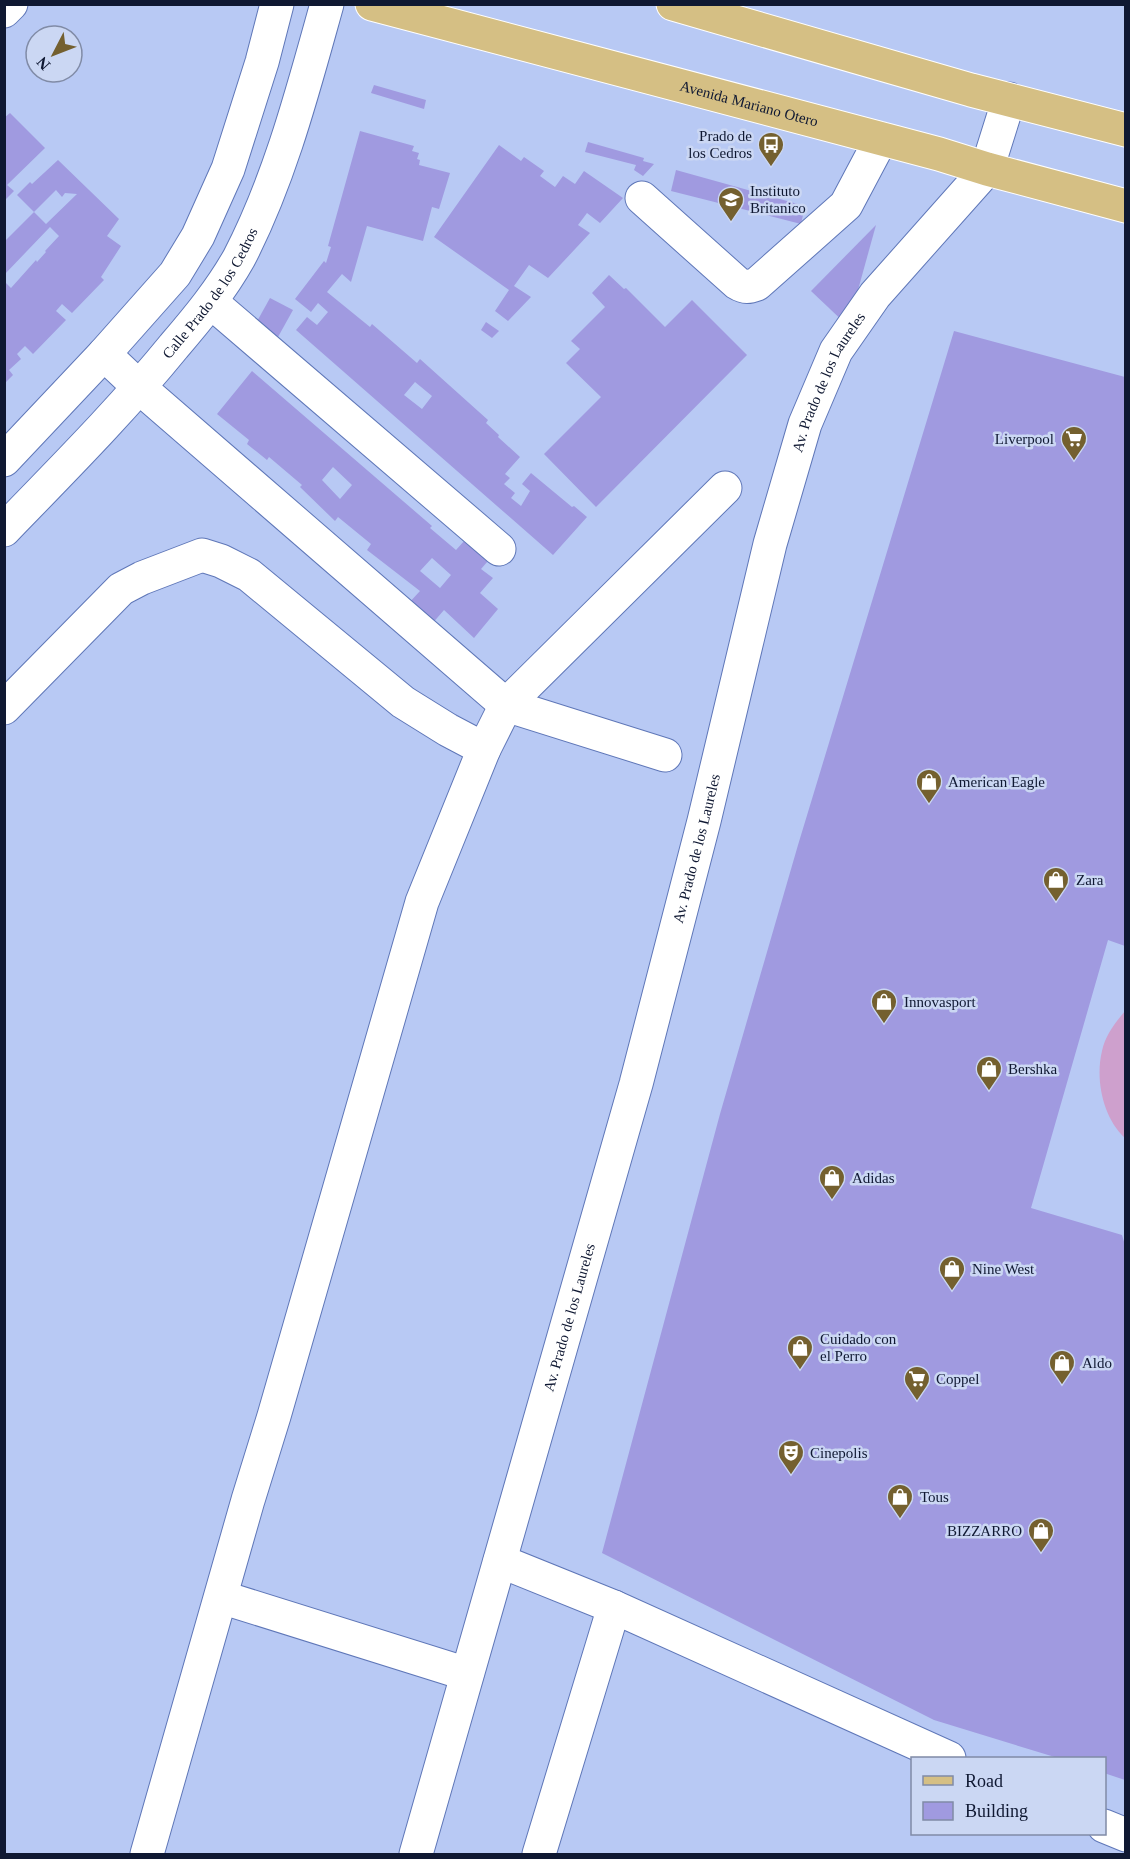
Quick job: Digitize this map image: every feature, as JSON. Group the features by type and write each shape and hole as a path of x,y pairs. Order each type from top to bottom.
{"main road":[{"name":"Avenida Mariano Otero","path":"372,4 1125,206"},
{"path":"673,4 1125,130"}],"street":[{"path":"4,11 11,4"},
{"path":"4,460 176,274 198,237 228,169 262,62 277,4"},
{"name":"Calle Prado de los Cedros","path":"4,530 140,388 211,302 239,258 272,182 327,4"},
{"path":"987,169 1009,99"},
{"path":"642,198 737,283 746,287 752,286 846,205 881,139"},
{"name":"Av. Prado de los Laureles","path":"416,1854 636,1084 704,821 770,544 805,424 836,351 875,295 987,169"},
{"path":"211,302 499,549"},
{"path":"104,354 140,388 506,705 665,755"},
{"path":"147,1854 422,902 484,749 506,705 725,488"},
{"path":"4,708 121,590 142,578 202,555 221,561 249,575 403,702 484,749"},
{"path":"498,1568 614,1607 947,1757"},
{"path":"221,1598 466,1674"},
{"path":"539,1854 614,1607"},
{"path":"1106,1827 1125,1835"}],"shaded area":[{"path":"1125,1011 1125,1138 1117,1130 1106,1109 1100,1086 1100,1062 1105,1040"}],"building":[{"path":"374,85 426,100 424,109 371,93"},
{"path":"10,113 45,148 7,185 14,191 4,201 4,118"},
{"path":"360,131 414,146 412,151 419,153 417,159 420,160 419,165 450,173 439,209 432,207 423,241 367,226 351,282 342,274 327,292 370,327 372,324 417,363 420,359 488,420 486,423 499,435 498,437 520,457 505,474 510,478 504,484 515,493 511,498 521,506 530,491 522,484 531,473 587,517 553,555 296,330 307,317 317,325 328,312 318,303 311,312 295,299 324,261 326,263 331,247 328,246","holes":["415,382 432,396 422,409 404,395"]},
{"path":"588,142 644,158 643,161 654,164 643,176 634,170 636,165 585,152"},
{"path":"499,145 521,161 524,157 544,171 540,176 555,187 563,176 575,184 584,171 623,198 600,223 587,213 578,225 590,233 548,278 529,265 514,286 531,297 508,321 495,311 509,290 434,237"},
{"path":"58,160 119,219 107,236 121,246 101,277 104,280 72,313 62,304 56,311 66,320 33,354 25,346 17,354 21,359 9,370 13,375 4,384 4,281 11,288 59,236 50,227 4,275 4,242 34,212 17,195","holes":["56,190 62,197 65,193 77,194 46,224 34,212"]},
{"path":"676,170 805,206 801,224 671,191"},
{"path":"876,225 848,326 811,291"},
{"path":"609,275 624,289 626,288 665,327 692,300 747,355 596,507 544,454 601,397 566,363 580,349 571,341 605,307 592,293"},
{"path":"270,298 293,310 278,337 250,334"},
{"path":"486,322 499,331 492,338 481,330"},
{"path":"954,331 1125,377 1125,946 1108,940 1031,1208 1122,1235 1125,1245 1125,1780 1106,1774 1106,1757 1055,1757 934,1720 602,1553 720,1114 798,845"},
{"path":"252,371 432,526 430,528 456,550 465,540 488,561 481,569 493,578 480,593 498,609 474,638 444,610 431,625 407,605 420,591 367,550 371,544 338,517 335,521 300,487 302,485 269,457 267,460 247,444 249,440 217,414","holes":["333,467 352,485 340,499 322,480","432,558 451,575 440,588 420,571"]}],"place":[{"name":"Prado de los Cedros","path":"771,168"},
{"name":"Instituto Britanico","path":"731,223"},
{"name":"Liverpool","path":"1074,462"},
{"name":"American Eagle","path":"929,805"},
{"name":"Zara","path":"1056,903"},
{"name":"Innovasport","path":"884,1025"},
{"name":"Bershka","path":"989,1092"},
{"name":"Adidas","path":"832,1201"},
{"name":"Nine West","path":"952,1292"},
{"name":"Cuidado con el Perro","path":"800,1371"},
{"name":"Aldo","path":"1062,1386"},
{"name":"Coppel","path":"917,1402"},
{"name":"Cinepolis","path":"791,1476"},
{"name":"Tous","path":"900,1520"},
{"name":"BIZZARRO","path":"1041,1554"}]}
